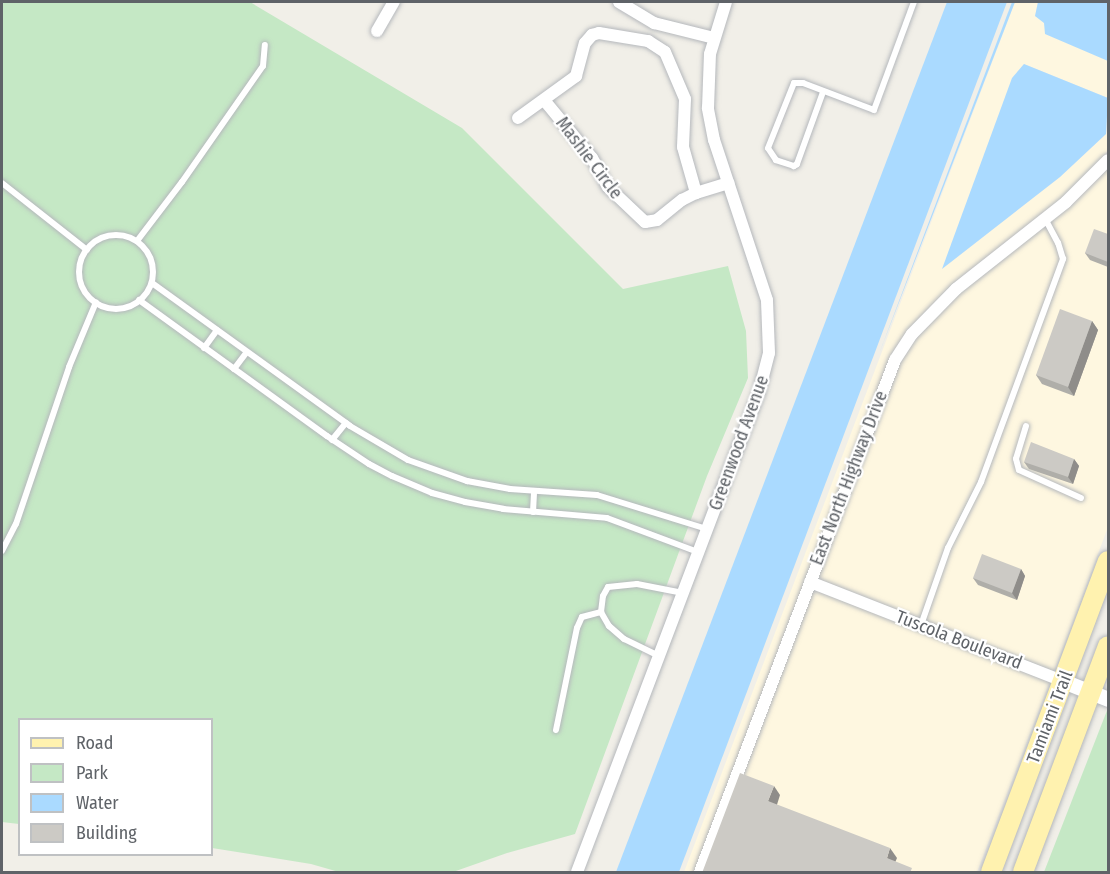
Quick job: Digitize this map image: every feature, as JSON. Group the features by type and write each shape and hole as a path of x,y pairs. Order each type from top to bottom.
{"main road":[{"name":"Tamiami Trail","path":"991,873 1108,561"},
{"name":"Tamiami Trail","path":"1023,873 1100,696 1108,646"}],"street":[{"path":"377,31 394,2"},
{"name":"Greenwood Avenue","path":"578,873 765,371 770,334 767,300 762,279 714,140 708,108 708,70 714,38 726,2"},
{"path":"623,3 644,18 669,28 714,38"},
{"path":"635,38 644,18"},
{"name":"Mashie Circle","path":"518,118 576,76 585,42 592,35 599,33 648,41 665,52 682,92 685,106 683,147 696,193"},
{"name":"Mashie Circle","path":"544,100 592,158 608,187 639,219 645,222 657,220 675,204 696,193 729,183"},
{"name":"East North Highway Drive","path":"700,873 885,383 912,334 956,289 1045,219 1083,186 1108,160"},
{"name":"Tuscola Boulevard","path":"810,582 1100,696"}],"lane":[{"path":"823,92 797,164 794,166 776,160 768,148 791,86 799,82 874,111 914,2"},
{"path":"137,241 182,182 263,66 265,45"},
{"path":"2,183 87,250"},
{"path":"921,625 948,548 981,482 1063,259 1058,243 1045,219"},
{"path":"114,235 137,241 151,260 152,283 139,300 126,308 114,309 96,302 84,289 80,276 80,264 87,250 103,237 114,235"},
{"path":"152,283 346,423 408,460 466,481 534,492 597,495 707,529"},
{"path":"139,300 332,440 369,464 432,493 475,504 532,512 607,518 699,552"},
{"path":"2,551 16,524 69,367 96,302"},
{"path":"204,348 217,330"},
{"path":"234,369 247,352"},
{"path":"332,440 346,423"},
{"path":"1026,426 1016,459 1018,470 1082,498"},
{"path":"532,512 534,492"},
{"path":"659,656 624,639 609,626 601,612 601,604 608,587 637,584 683,593"},
{"path":"556,730 577,628 582,617 601,612"}],"shaded area":[{"path":"1015,2 1038,2 1035,16 1108,61 1108,98 1024,64 1012,79 943,268 1060,177 1106,134 1108,122 1108,150 1096,167 1062,198 951,285 907,331 889,359 694,872 684,872"},
{"path":"1108,169 1108,527 1054,671 817,579 900,363 917,337 960,293 1070,206"},
{"path":"813,589 1050,681 977,872 707,872"}],"green space":[{"path":"2,2 250,2 462,128 623,289 728,266 746,331 748,378 707,476 575,834 507,853 453,872 339,872 311,864 213,848 213,718 18,718 18,824 2,822"},
{"path":"1108,708 1108,872 1044,872"}],"water":[{"path":"947,2 1007,2 679,872 616,872"},
{"path":"1012,2 1015,2 879,354"},
{"path":"1038,2 1108,2 1108,61 1045,34 1044,23 1035,16"},
{"path":"1024,64 1108,98 1106,134 1060,177 942,269 1012,78"}],"building":[{"path":"1094,229 1108,234 1108,262 1085,253"},
{"path":"1060,309 1092,321 1068,387 1036,375"},
{"path":"1031,442 1074,459 1068,477 1024,462"},
{"path":"982,554 1021,569 1012,593 973,578"},
{"path":"740,773 774,786 768,801 890,848 887,858 912,868 910,873 702,873"}]}
